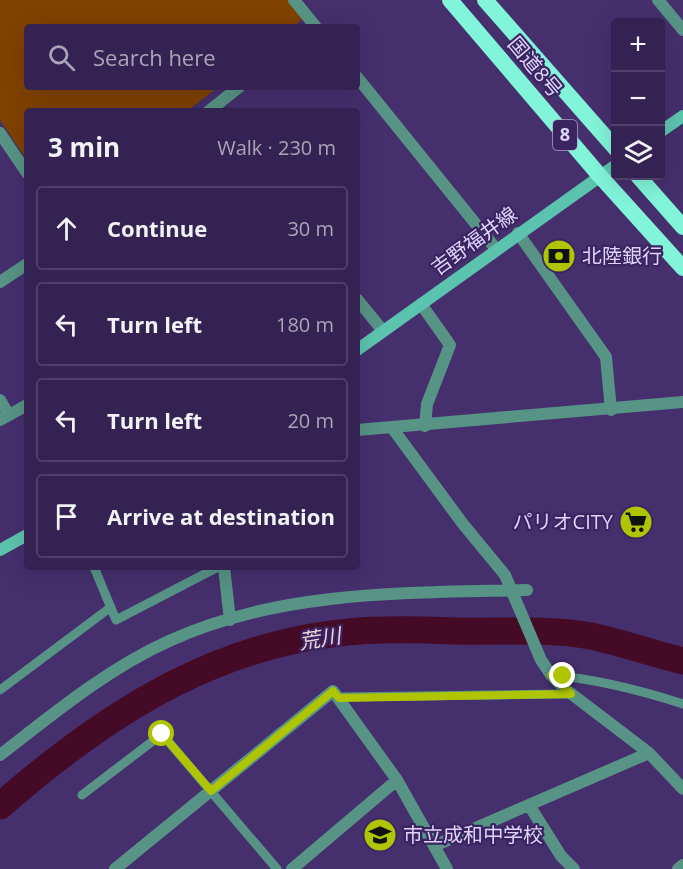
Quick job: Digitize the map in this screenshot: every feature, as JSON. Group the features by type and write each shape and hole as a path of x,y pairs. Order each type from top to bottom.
{"highway":[{"name":"国道8号","path":"450,0 600,176 683,268"},
{"name":"国道8号","path":"486,0 611,145"},
{"path":"642,180 683,227"}],"main road":[{"path":"665,129 683,116"},
{"name":"吉野福井線","path":"360,348 611,168"},
{"path":"0,550 24,537"}],"street":[{"path":"294,0 312,24"},
{"path":"658,0 683,30"},
{"path":"360,81 496,249"},
{"path":"213,108 235,90"},
{"path":"0,133 24,169"},
{"path":"518,233 606,357 611,410"},
{"path":"0,282 24,266"},
{"path":"360,303 383,331"},
{"path":"421,304 450,345 427,405 425,426"},
{"path":"0,400 5,418 24,407"},
{"path":"360,430 393,429 683,402"},
{"path":"393,429 463,524 505,575 541,660 551,675 571,694 649,753 683,789"},
{"path":"224,570 230,620"},
{"path":"0,755 65,705 136,658 170,640 230,620 291,605 351,596 512,594 527,590"},
{"path":"115,869 333,691 397,780 447,869"},
{"path":"434,846 649,753"},
{"path":"292,869 397,780"},
{"path":"529,805 561,856 574,869"},
{"path":"678,869 683,865"}],"lane":[{"path":"95,570 116,621 212,570"},
{"path":"0,690 111,608"},
{"path":"551,675 581,678 642,690 683,704"},
{"path":"339,698 571,694"},
{"path":"82,795 162,734 277,869"}],"shaded area":[{"path":"0,0 287,0 302,19 296,24 24,24 24,90 214,90 191,108 24,108 24,156 0,120"}],"waterway":[{"name":"荒川","path":"0,806 85,738 130,708 224,661 274,645 327,634 383,630 540,631 591,636 683,661"}],"place":[{"name":"北陸銀行","path":"559,256"},
{"name":"パリオCITY","path":"636,522"},
{"name":"市立成和中学校","path":"380,835"}],"route":[{"path":"162,734 211,791 333,691 339,698 571,694 551,675 563,676"}]}
